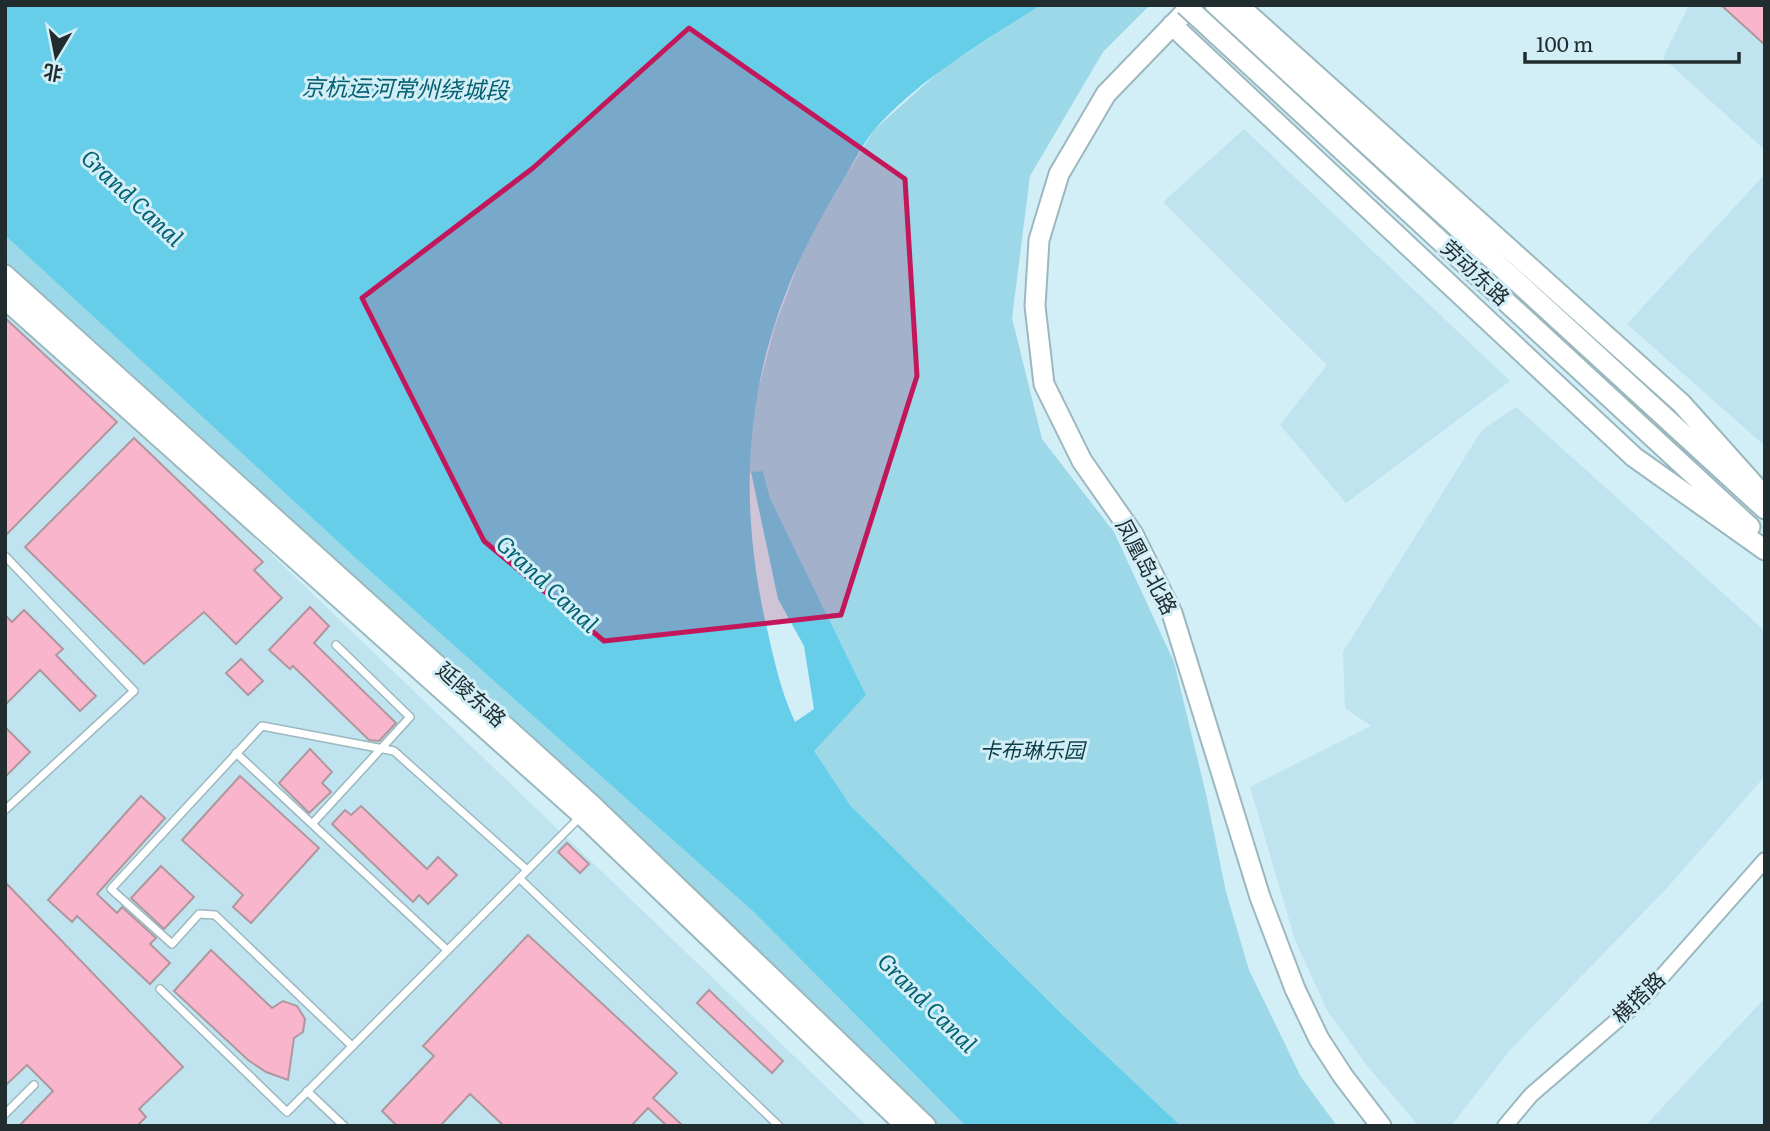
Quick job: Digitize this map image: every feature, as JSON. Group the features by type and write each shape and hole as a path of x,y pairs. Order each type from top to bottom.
{"main road":[{"name":"劳动东路","path":"1185,5 1765,541"},
{"name":"凤凰岛北路","path":"1192,5 1106,94 1059,174 1039,240 1035,306 1044,384 1082,461 1133,534 1172,613 1260,897 1295,989 1319,1039 1381,1126"},
{"name":"劳动东路","path":"1215,5 1765,509"},
{"path":"1238,5 1681,402 1765,496"},
{"path":"1172,26 1634,457 1765,550"},
{"name":"延陵东路","path":"5,275 592,805 926,1126"},
{"name":"延陵东路","path":"5,299 582,815 906,1126"}],"street":[{"name":"横搭路","path":"1505,1126 1531,1095 1643,998 1765,860"}],"lane":[{"path":"5,556 134,691 5,810"},
{"path":"312,824 411,717 336,645"},
{"path":"352,1046 215,915 199,914 172,944 111,889 262,726 394,751 527,870"},
{"path":"236,753 447,950"},
{"path":"160,989 287,1112 582,815"},
{"path":"519,878 779,1126"},
{"path":"5,1114 34,1084"},
{"path":"307,1091 344,1126"}],"highlighted area":[{"path":"689,28 905,179 917,376 841,615 604,641 484,541 362,298 533,168"}],"shaded area":[{"path":"1689,5 1765,5 1765,150 1663,58"},
{"path":"1244,129 1510,381 1346,503 1280,425 1327,365 1163,202"},
{"path":"1765,174 1765,446 1627,324"},
{"path":"5,315 247,531 867,1126 5,1126"},
{"path":"1516,407 1765,631 1765,776 1667,888 1510,1050 1451,1126 1419,1126 1368,1067 1328,1012 1295,940 1250,787 1371,726 1345,708 1343,652 1482,430"},
{"path":"1765,998 1765,1126 1645,1126"}],"green space":[{"name":"卡布琳乐园","path":"1041,5 1150,5 1103,52 1030,176 1012,318 1042,439 1114,532 1174,662 1206,794 1226,892 1249,970 1301,1077 1337,1126 1181,1126 1064,1016 850,805 813,751 866,695 770,498 763,471 747,473 752,413 775,326 808,238 874,130 942,69"},
{"path":"5,214 748,902 974,1126 940,1126 731,924 5,267"}],"water":[{"path":"5,5 1041,5 954,61 893,110 864,144 808,243 785,295 768,346 757,399 751,452 750,507 755,562 774,659 795,722 814,709 804,646 778,599 751,472 763,471 770,498 866,695 814,751 850,805 1064,1016 1181,1126 966,1126 754,912 358,560 5,235"}],"building":[{"path":"1721,5 1765,5 1765,45"},
{"path":"5,318 117,422 5,536"},
{"path":"134,438 263,562 254,570 282,598 236,644 204,612 144,664 25,547"},
{"path":"310,607 329,626 314,643 396,723 379,741 369,740 293,666 290,669 269,650"},
{"path":"24,610 63,649 56,655 96,696 80,711 40,670 5,705 5,615 12,622"},
{"path":"241,659 263,681 248,695 226,673"},
{"path":"5,727 30,752 5,777"},
{"path":"310,749 332,772 322,783 331,792 309,813 279,783"},
{"path":"240,776 319,848 251,923 233,907 243,895 182,840"},
{"path":"141,796 165,818 97,894 117,913 122,907 156,938 150,944 170,963 150,984 77,916 72,922 48,900"},
{"path":"361,806 427,869 438,857 457,875 428,904 419,895 413,902 332,824 345,810 351,815"},
{"path":"567,843 589,864 580,873 558,852"},
{"path":"161,866 194,897 164,929 131,898"},
{"path":"5,882 183,1067 139,1109 146,1117 137,1126 19,1126 53,1091 27,1065 5,1086"},
{"path":"528,935 677,1073 653,1098 683,1126 667,1126 648,1108 631,1126 504,1126 470,1094 440,1126 397,1126 382,1111 434,1056 423,1046"},
{"path":"211,950 272,1008 283,1001 297,1006 305,1019 303,1032 294,1038 288,1080 266,1072 248,1060 174,991"},
{"path":"709,990 783,1061 772,1073 697,1003"}],"water label":[{"name":"京杭运河常州绕城段","path":"405,89"},
{"name":"Grand Canal","path":"132,198"},
{"name":"Grand Canal","path":"547,584"},
{"name":"Grand Canal","path":"927,1003"}]}
